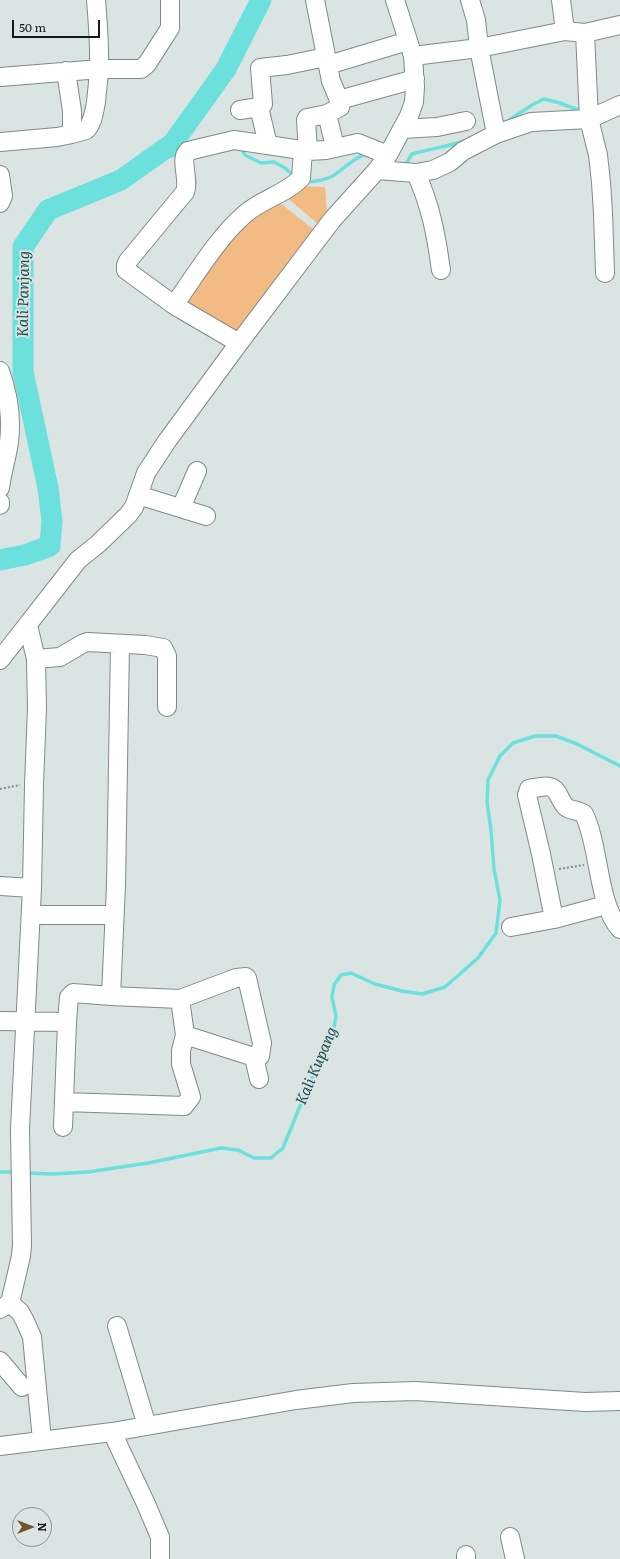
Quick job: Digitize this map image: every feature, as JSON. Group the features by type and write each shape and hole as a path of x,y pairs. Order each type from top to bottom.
{"street":[{"path":"0,142 57,138 86,130 89,127 93,116 100,69 100,42 96,0"},
{"path":"0,77 100,69 141,69 147,64 170,28 170,0"},
{"path":"174,305 220,242 246,212 297,182 305,150 307,118 327,114 340,107 339,100 331,81 315,0"},
{"path":"0,660 78,560 98,544 128,515 134,507 146,473 167,441 332,220 383,162 402,129 414,102 415,79 411,48 395,0"},
{"path":"470,0 476,20 479,48 496,134"},
{"path":"561,0 565,31"},
{"path":"240,110 259,107 263,104 260,68 327,61 411,48 479,48 565,31 585,33 620,25"},
{"path":"585,33 589,119 598,155 601,182 605,273"},
{"path":"66,71 72,110 72,134"},
{"path":"339,100 415,79"},
{"path":"239,343 174,305 128,272 126,265 185,192 187,186 184,160 185,153 188,151 234,140 305,150 326,150 358,143 383,162 416,173 442,166 463,151 496,134 531,122 589,119 620,105"},
{"path":"259,107 268,145"},
{"path":"327,114 335,147"},
{"path":"402,129 437,127 466,121"},
{"path":"416,173 431,212 441,270"},
{"path":"0,175 3,196 0,203"},
{"path":"0,371 8,399 10,427 9,442 0,486"},
{"path":"181,508 197,471"},
{"path":"138,495 206,516"},
{"path":"28,625 36,659 37,708 31,915 20,1128 21,1256 5,1306 20,1312 32,1338 42,1440"},
{"path":"36,659 60,657 87,642 163,648 167,656 167,707"},
{"path":"111,996 116,877 120,644"},
{"path":"554,919 527,795 529,789 548,786 557,790 563,805 568,809 584,814 594,846 606,905 616,925 620,929"},
{"path":"0,886 32,888"},
{"path":"511,927 554,919 606,905"},
{"path":"31,915 114,916"},
{"path":"63,1127 67,1022 69,997 71,994 180,999 236,978 247,978 262,1043 260,1056 254,1057 185,1035"},
{"path":"64,1102 184,1106 191,1097 181,1058 185,1035 180,999"},
{"path":"0,1021 67,1022"},
{"path":"254,1057 259,1079"},
{"path":"117,1326 147,1426"},
{"path":"0,1361 22,1387"},
{"path":"0,1445 112,1432 296,1400 353,1393 415,1391 585,1402 620,1401"},
{"path":"112,1432 160,1537 160,1559"},
{"path":"510,1537 514,1559"}],"path":[{"path":"0,789 19,785 34,785"},
{"path":"544,871 598,864"}],"shaded area":[{"path":"300,186 325,187 327,213 318,224 284,195"},
{"path":"275,199 313,229 238,334 180,302 249,216"}],"waterway":[{"name":"Kali Panjang","path":"0,560 25,555 50,546 52,521 48,488 23,372 23,247 48,210 121,180 173,143 226,69 261,0"},
{"path":"506,122 544,99 560,103 583,112"},
{"path":"404,165 412,154 464,141"},
{"path":"241,148 245,155 261,163 274,162 285,168 294,176"},
{"path":"160,152 168,156 180,155"},
{"path":"304,182 311,182 333,176 354,160 368,154"},
{"name":"Kali Kupang","path":"26,1173 52,1174 88,1172 148,1163 221,1148 238,1150 254,1158 271,1158 283,1148 308,1086 333,1033 336,1016 332,997 334,985 341,975 351,973 375,984 402,991 422,994 445,987 478,958 496,933 500,900 494,869 487,802 488,780 500,756 513,743 535,736 556,736 577,744 620,766"},
{"name":"Kali Kupang","path":"0,1172 15,1172"}]}
